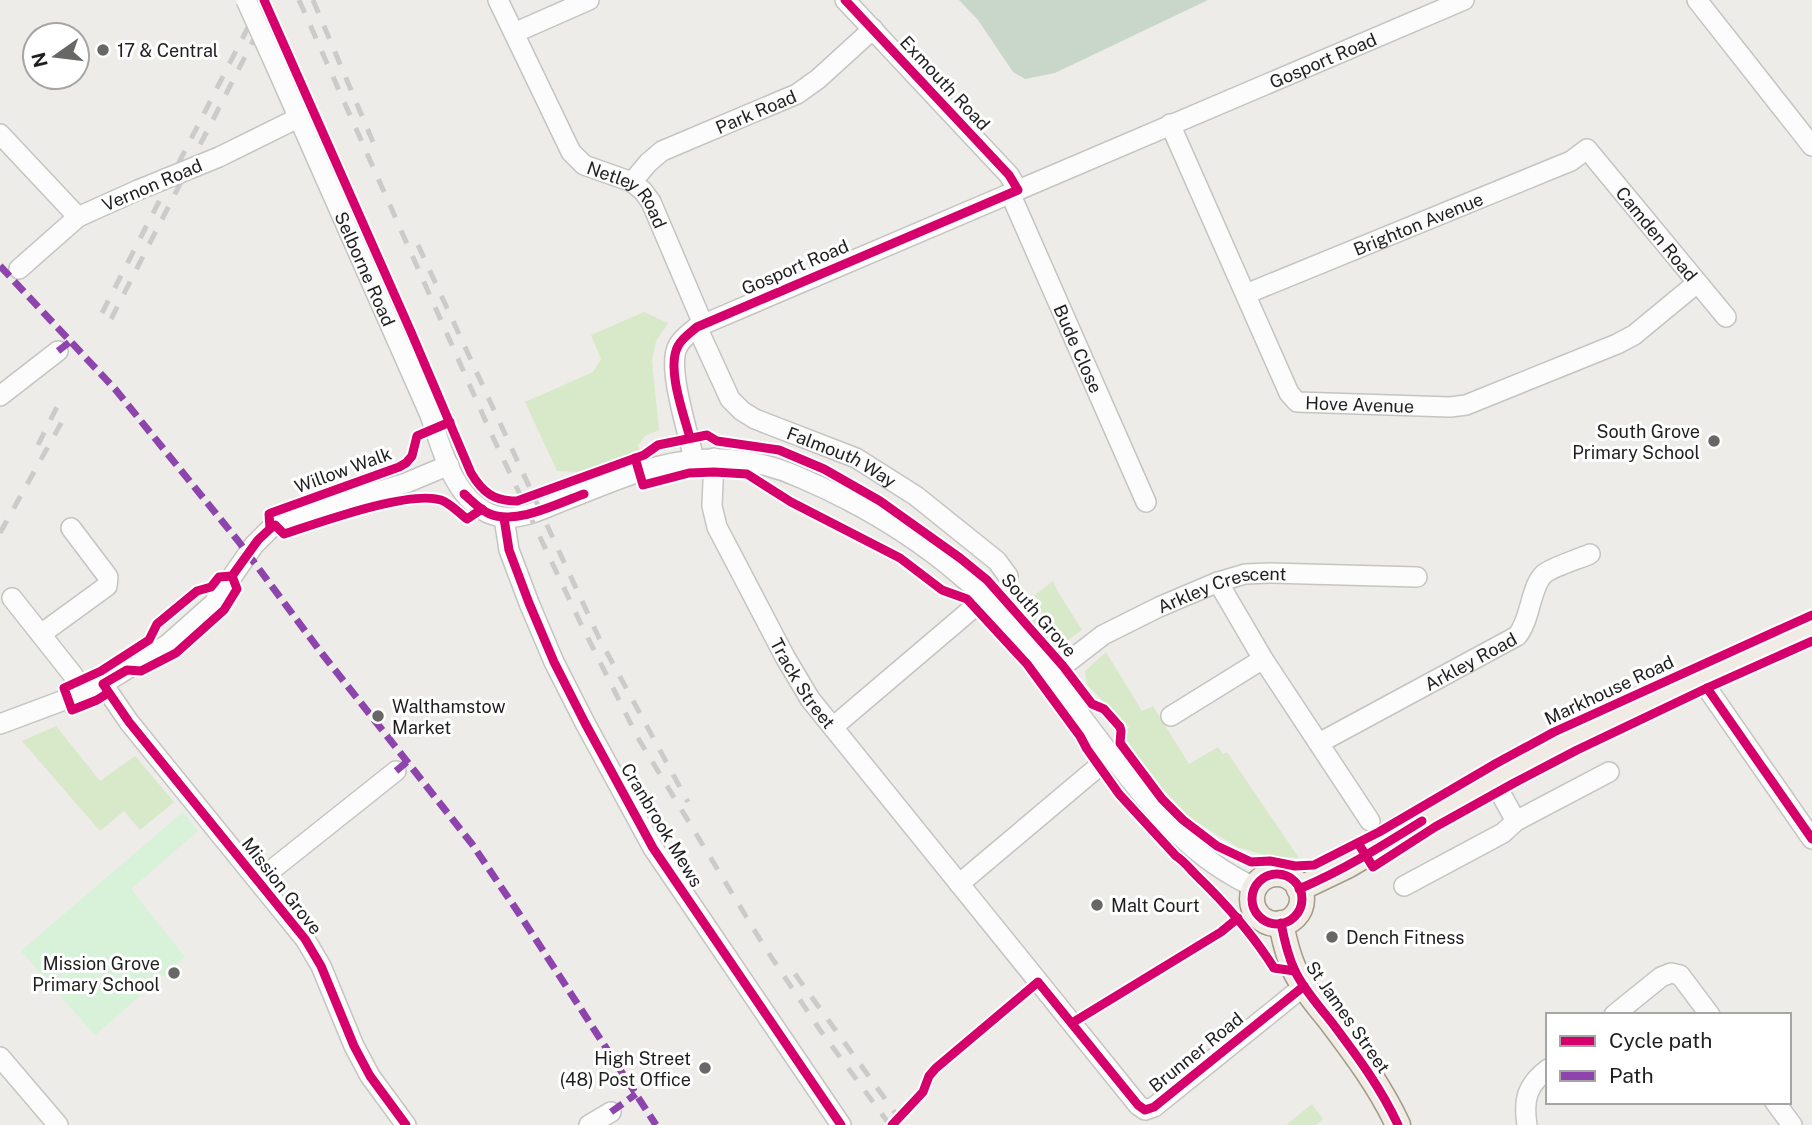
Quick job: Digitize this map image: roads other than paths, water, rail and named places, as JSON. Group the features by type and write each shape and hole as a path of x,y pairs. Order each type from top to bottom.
{"main road":[{"name":"Markhouse Road","path":"1299,889 1332,874 1493,780 1591,728 1812,628"},
{"path":"1266,876 1287,876 1299,889 1302,900 1299,910 1294,917 1281,923 1268,922 1259,917 1254,909 1254,887 1266,876"},
{"name":"St James Street","path":"1281,923 1293,964 1304,986 1363,1064 1388,1102 1398,1125"}],"street":[{"name":"Selborne Road","path":"246,0 425,404 449,465 464,494 482,509 504,518"},
{"name":"Netley Road","path":"498,0 571,152 584,165 632,182 651,202 700,325"},
{"path":"513,33 589,0"},
{"name":"Exmouth Road","path":"845,0 1000,166 1014,191"},
{"name":"Gosport Road","path":"694,460 673,365 676,348 700,325 1464,0"},
{"path":"1697,0 1812,146"},
{"name":"Park Road","path":"632,182 662,151 797,94 818,79 873,29"},
{"name":"Vernon Road","path":"19,269 78,217 219,157 298,118"},
{"name":"Hove Avenue","path":"1170,124 1289,393 1297,402 1450,407 1466,405 1617,344 1634,335 1698,283"},
{"path":"0,134 78,217"},
{"name":"Brighton Avenue","path":"1246,294 1571,161 1587,149"},
{"name":"Camden Road","path":"1587,149 1726,317"},
{"name":"Bude Close","path":"1014,191 1146,502"},
{"name":"Falmouth Way","path":"700,325 730,399 742,411 755,419 856,458 916,496 996,561 1009,576"},
{"path":"0,396 58,351"},
{"name":"South Grove","path":"504,518 534,513 639,472 714,458 764,463 845,498 911,538 949,566 1036,656 1149,804 1189,845 1216,866 1254,887"},
{"name":"Track Street","path":"714,458 712,506 717,527 805,692 957,882"},
{"name":"Willow Walk","path":"0,723 103,684 168,644 222,593 247,554 272,526 405,483 449,465"},
{"name":"Cranbrook Mews","path":"504,518 509,550 554,662 653,848 841,1125"},
{"path":"41,634 107,586 108,577 71,528"},
{"name":"Arkley Road","path":"1318,743 1517,636 1523,629 1539,582 1545,573 1590,554"},
{"name":"Arkley Crescent","path":"1050,676 1103,635 1158,607 1217,582 1245,574 1417,577"},
{"path":"1217,582 1370,821"},
{"path":"12,598 73,675 83,693"},
{"path":"834,727 981,602"},
{"path":"1171,716 1264,659"},
{"path":"1702,677 1812,839"},
{"name":"Mission Grove","path":"103,684 129,722 305,939 321,966 354,1046 370,1076 406,1125"},
{"path":"957,882 1111,756"},
{"name":"Mission Grove","path":"259,880 396,771"},
{"path":"1404,886 1503,833 1516,821 1609,772"},
{"path":"1493,780 1516,821"},
{"name":"Brunner Road","path":"957,882 1138,1105 1145,1110 1154,1107 1304,986"},
{"path":"1616,1013 1661,977 1671,973 1680,975 1708,1013"},
{"path":"0,1057 58,1125"},
{"path":"1527,1125 1526,1095 1536,1078 1546,1070"},
{"path":"1776,1104 1791,1125"},
{"path":"589,1125 611,1111"}],"railway":[{"path":"102,313 262,0"},
{"path":"111,319 274,0"},
{"path":"299,0 490,431 638,738 764,946 820,1030 890,1125"},
{"path":"313,0 373,142"},
{"path":"418,245 599,638 688,802"},
{"path":"38,445 57,407"},
{"path":"0,533 64,418"},
{"path":"795,974 904,1125"}],"place":[{"name":"17 & Central","path":"103,50"},
{"name":"South Grove Primary School","path":"1714,441"},
{"name":"Walthamstow Market","path":"378,716"},
{"name":"Malt Court","path":"1097,905"},
{"name":"Dench Fitness","path":"1332,937"},
{"name":"Mission Grove Primary School","path":"174,973"},
{"name":"High Street (48) Post Office","path":"705,1068"}]}
